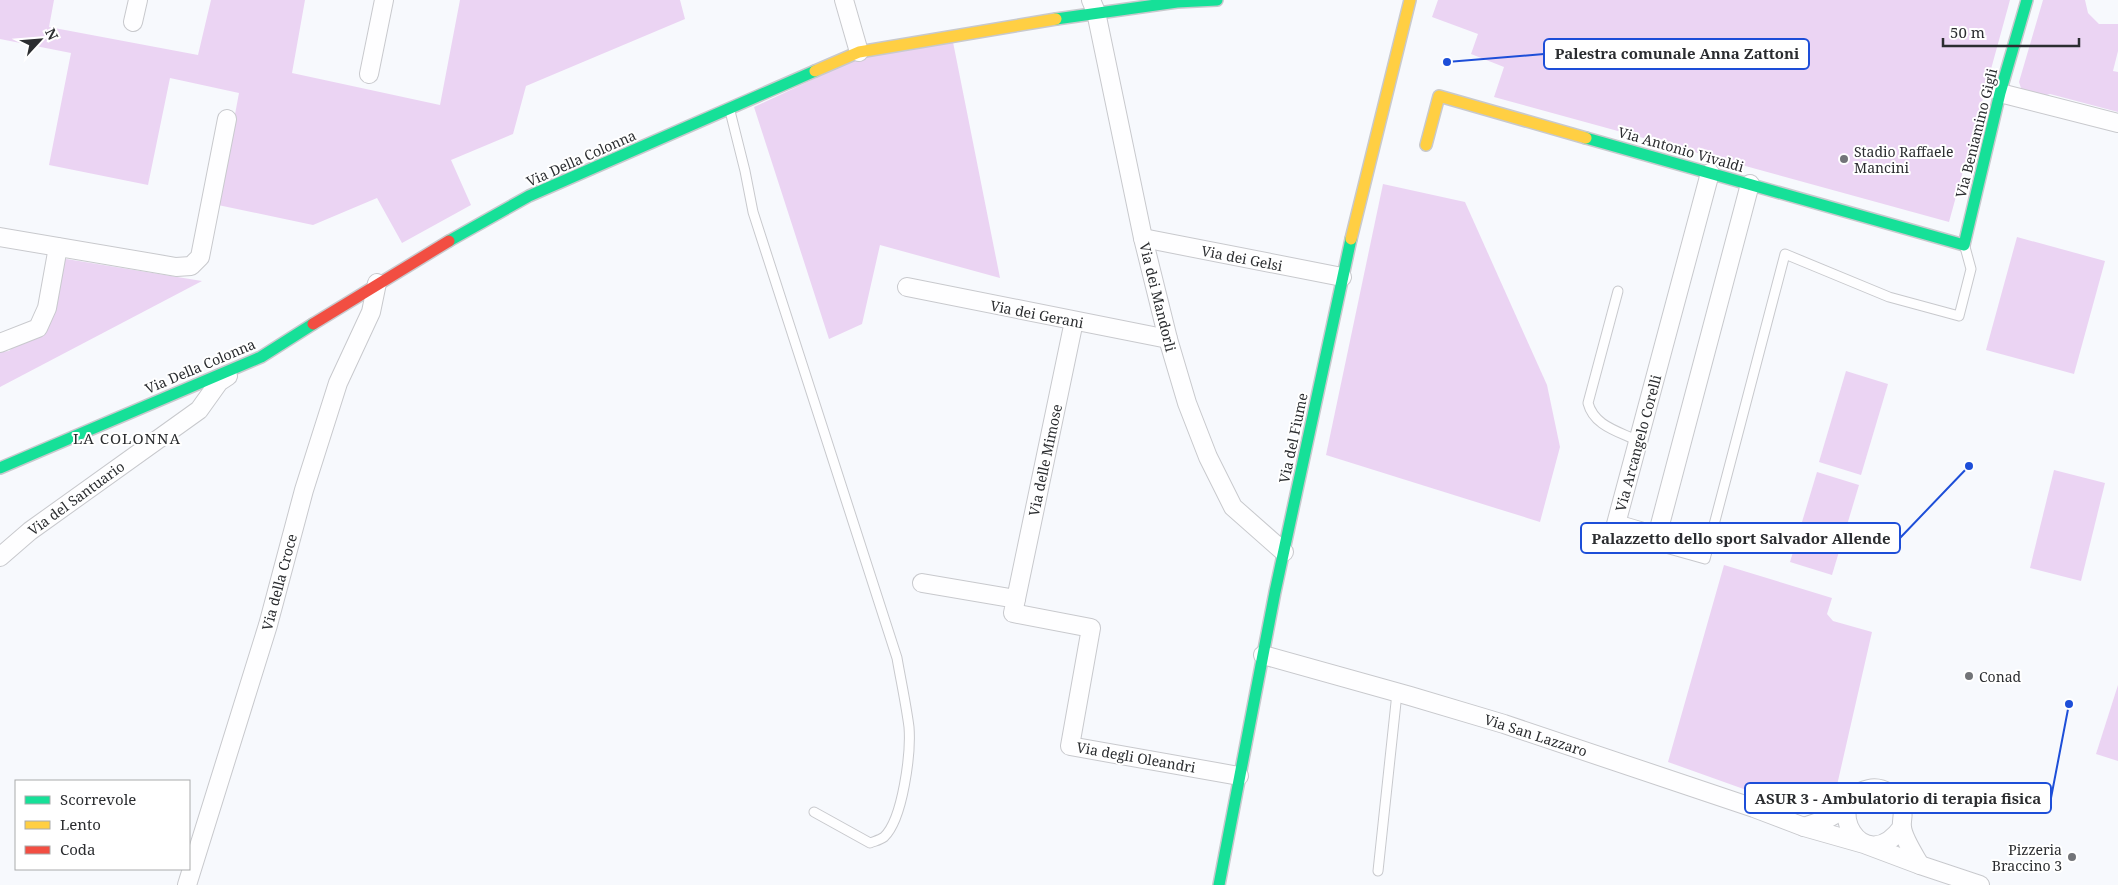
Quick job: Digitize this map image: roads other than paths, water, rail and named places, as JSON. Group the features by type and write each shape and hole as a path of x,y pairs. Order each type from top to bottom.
{"street":[{"path":"134,22 138,0"},
{"path":"370,74 384,0"},
{"path":"844,0 859,52"},
{"name":"Via Della Colonna","path":"0,468 261,357 377,283 487,218 529,196 859,52 1093,6 1217,0"},
{"name":"Via del Fiume","path":"1219,885 1284,552 1342,277 1386,86 1410,0"},
{"name":"Via Beniamino Gigli","path":"1964,245 2000,93 2027,0"},
{"name":"Via dei Mandorli","path":"1093,6 1142,238 1187,403 1204,448 1233,507 1284,552"},
{"path":"2000,93 2118,122"},
{"name":"Via Antonio Vivaldi","path":"1426,145 1439,96 1964,245"},
{"path":"0,237 176,267 191,266 200,257 228,119"},
{"name":"Via Arcangelo Corelli","path":"1657,536 1616,524 1710,173"},
{"path":"1657,536 1750,184"},
{"name":"Via dei Gelsi","path":"1142,238 1342,277"},
{"path":"0,343 38,328 47,308 58,246"},
{"name":"Via della Croce","path":"188,885 268,625 304,490 338,383 371,312 377,283"},
{"name":"Via dei Gerani","path":"907,287 1168,339"},
{"name":"Via delle Mimose","path":"1016,600 1074,321"},
{"name":"Via del Santuario","path":"0,557 30,531 199,410 218,382 244,364"},
{"path":"922,582 1016,600"},
{"name":"Via degli Oleandri","path":"1016,600 1013,613 1092,628 1070,746 1239,776"},
{"name":"Via San Lazzaro","path":"1263,656 1504,724 1754,808 1804,827 1864,844 1873,846 1884,844 1893,839 1902,828"},
{"path":"1804,827 1827,819 1848,807 1852,799 1860,792 1870,788 1880,788 1893,794 1899,802 1904,818 1902,828 1920,865"},
{"name":"Via San Lazzaro","path":"1848,807 1846,817 1848,828 1853,836 1864,844 1980,885"}],"lane":[{"path":"729,110 745,170 753,212 898,658 909,728 907,767 901,804 893,825 883,838 870,843 814,812"},
{"path":"1657,536 1662,547 1705,559 1786,254 1889,297 1959,316 1971,269 1964,245"},
{"path":"1618,291 1588,403 1591,413 1599,422 1638,441"},
{"path":"1378,871 1397,693"}],"place":[{"name":"Palestra comunale Anna Zattoni","path":"1447,62"},
{"name":"Stadio Raffaele Mancini","path":"1844,159"},
{"name":"Palazzetto dello sport Salvador Allende","path":"1969,466"},
{"name":"Conad","path":"1969,676"},
{"name":"ASUR 3 - Ambulatorio di terapia fisica","path":"2069,704"},
{"name":"Pizzeria Braccino 3","path":"2072,857"}],"district":[{"name":"LA COLONNA","path":"127,438"}]}
